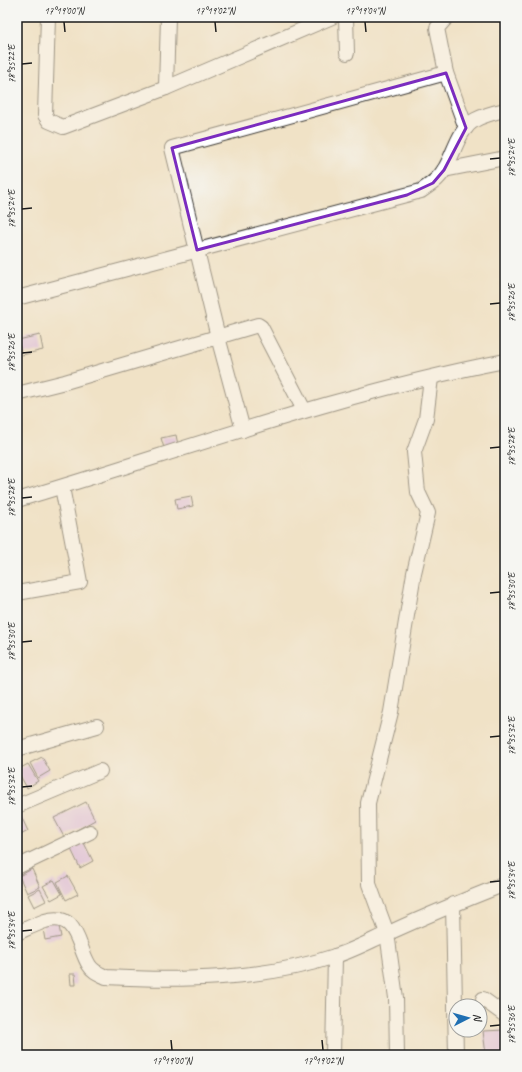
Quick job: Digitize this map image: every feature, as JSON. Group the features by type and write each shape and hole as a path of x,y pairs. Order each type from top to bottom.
{"street":[{"path":"48,17 45,115 49,121 55,125 63,127 166,88 332,17"},
{"path":"166,88 168,17"},
{"path":"346,17 347,53"},
{"path":"447,17 436,28 446,73 466,128"},
{"path":"243,430 218,337 172,148 446,73"},
{"path":"17,298 421,191 433,183 444,170 466,128 474,120 505,110"},
{"path":"444,170 505,158"},
{"path":"17,394 65,382 254,325 261,327 304,410"},
{"path":"17,500 304,410 464,369 505,361"},
{"path":"398,1055 396,998 387,933 369,884 368,803 391,712 414,573 428,513 418,492 414,452 426,419 431,378"},
{"path":"17,593 80,582 62,487"},
{"path":"17,749 97,726"},
{"path":"17,806 100,771"},
{"path":"17,867 90,832"},
{"path":"17,933 46,921 57,919 66,922 74,928 89,966 106,977 178,978 239,975 283,970 335,956 453,904 505,884"},
{"path":"453,904 456,1055"},
{"path":"333,1055 335,956"},
{"path":"488,1003 505,1015"}],"highlighted area":[{"path":"446,73 466,128 444,170 433,183 407,195 197,250 172,148"}],"building":[{"path":"40,335 43,350 22,355 18,340"},
{"path":"176,435 178,445 164,448 161,438"},
{"path":"191,496 193,506 177,509 175,499"},
{"path":"42,757 50,771 38,778 30,763"},
{"path":"28,764 38,781 27,788 17,770"},
{"path":"86,802 95,820 64,837 54,818"},
{"path":"20,814 28,831 17,837 17,815"},
{"path":"17,840 23,854 17,857"},
{"path":"84,843 93,861 80,868 71,849"},
{"path":"32,869 40,887 27,893 19,876"},
{"path":"68,876 78,894 66,900 57,882"},
{"path":"54,880 62,894 51,900 43,886"},
{"path":"40,889 46,901 34,907 28,895"},
{"path":"58,921 61,937 45,940 42,923"},
{"path":"70,974 75,974 76,985 71,985"},
{"path":"505,1030 505,1055 486,1055 484,1038 488,1038 488,1031"}]}
